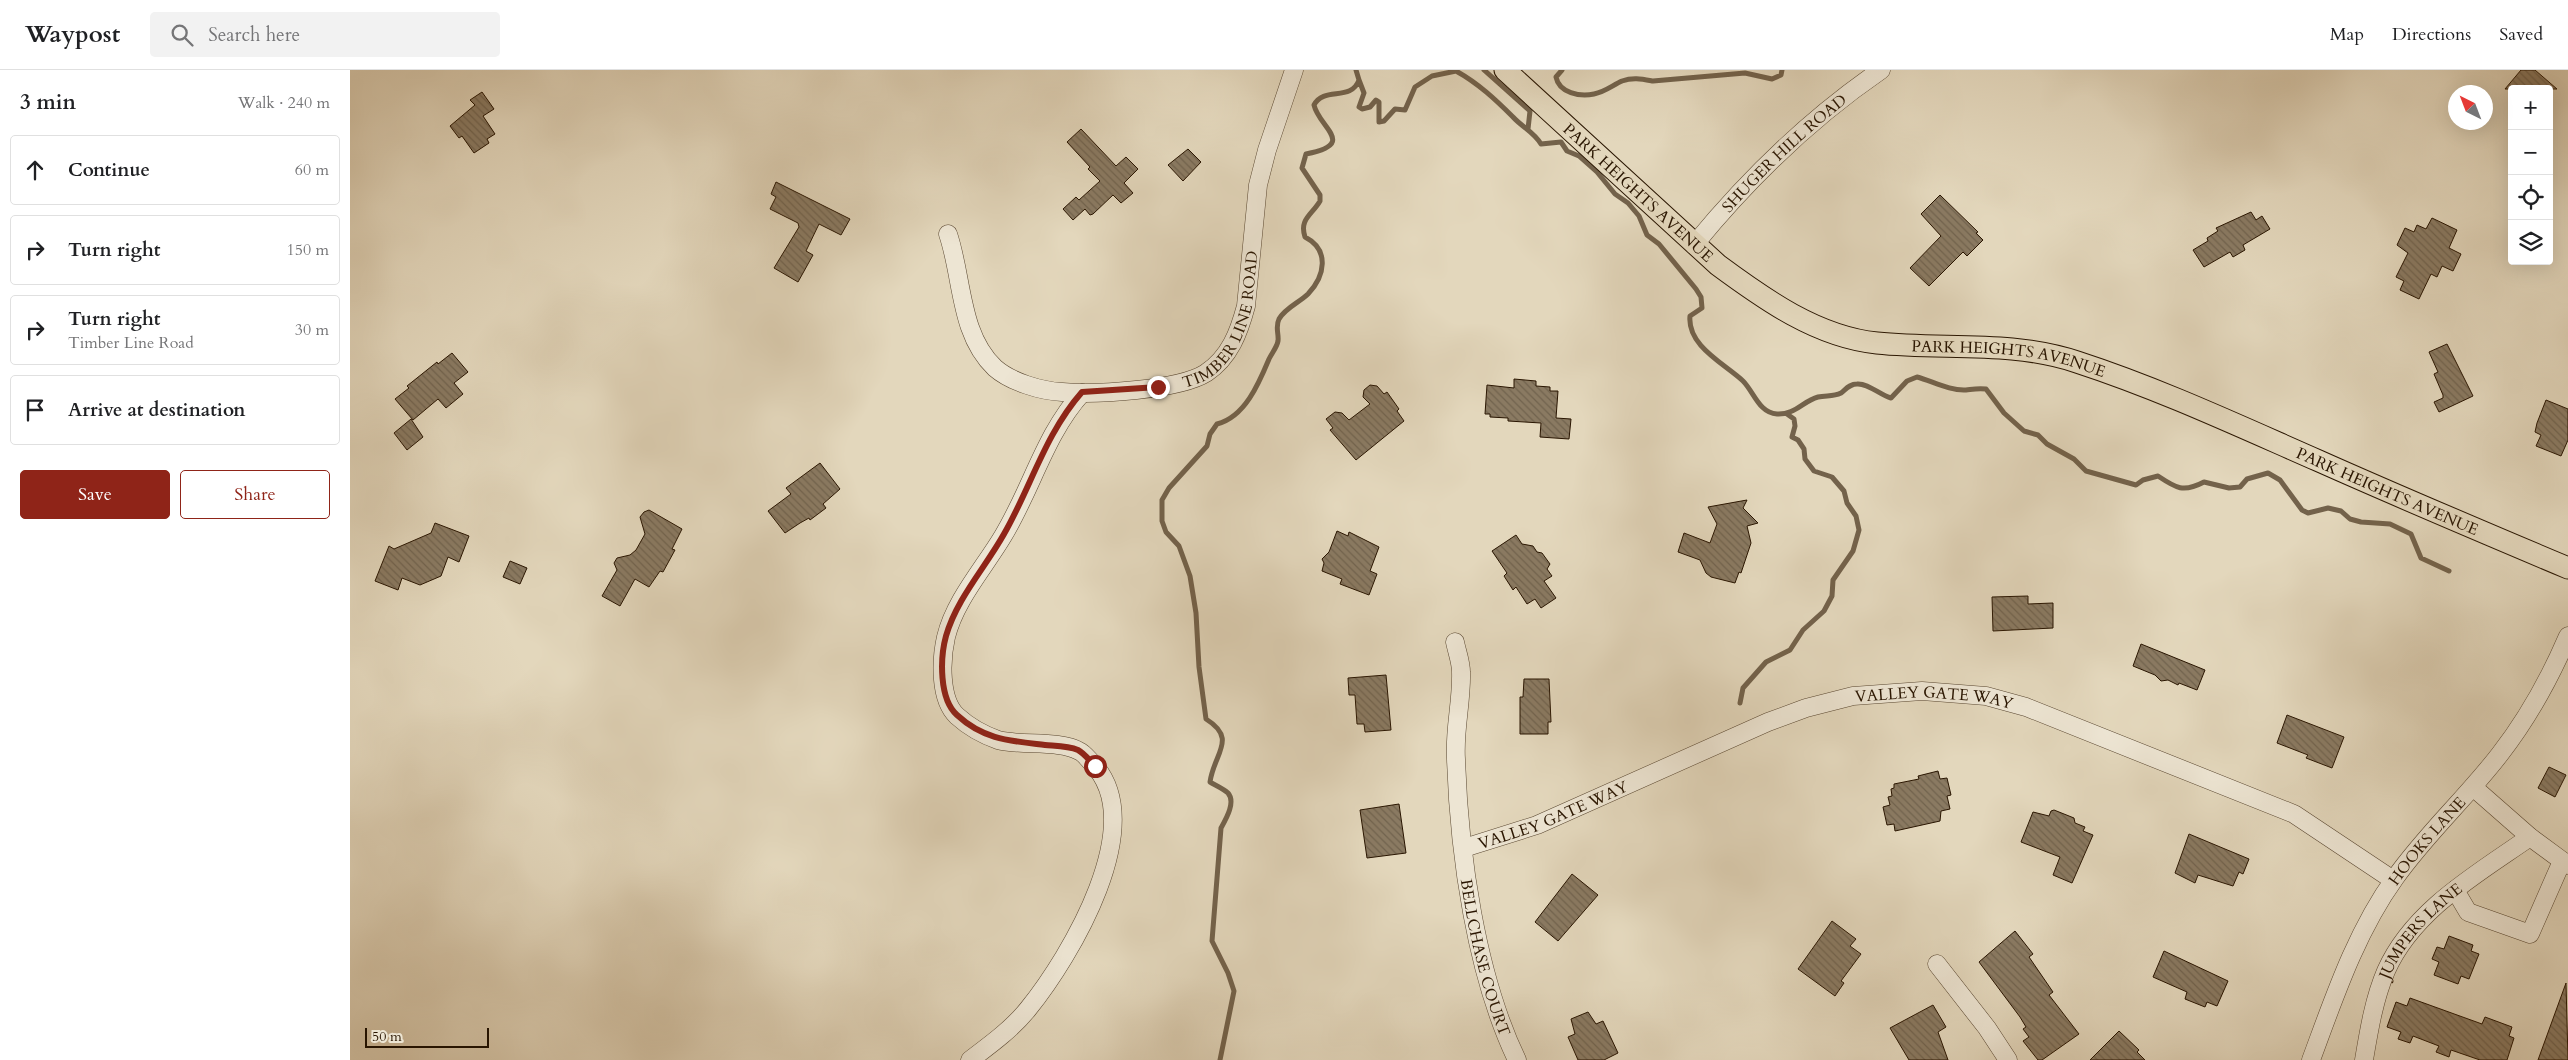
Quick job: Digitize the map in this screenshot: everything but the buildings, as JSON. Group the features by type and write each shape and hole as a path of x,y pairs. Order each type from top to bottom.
{"main road":[{"name":"PARK HEIGHTS AVENUE","path":"1505,70 1694,245 1754,292 1790,314 1830,331 1874,343 2008,347 2074,361 2182,401 2568,568"}],"street":[{"name":"TIMBER LINE ROAD","path":"948,234 972,334 983,353 996,368 1015,380 1041,389 1082,392 1184,384 1206,373 1220,361 1234,343 1246,306 1258,186 1267,150 1294,70"},
{"name":"SHUGER HILL ROAD","path":"1694,245 1730,201 1761,169 1858,86 1881,70"},
{"path":"970,1060 995,1041 1028,1009 1048,980 1081,928 1094,899 1111,849 1114,821 1109,792 1095,766 1079,750 998,740 974,729 955,714 946,696 942,665 946,636 962,600 1004,534 1053,432 1066,410 1082,392"},
{"name":"HOOKS LANE","path":"2311,1060 2350,959 2393,880 2419,846 2473,788 2520,728 2540,695 2568,636"},
{"name":"BELLCHASE COURT","path":"1455,642 1461,671 1455,757 1458,804 1471,903 1492,998 1517,1060"},
{"name":"VALLEY GATE WAY","path":"1464,848 1537,825 1768,722 1806,708 1853,696 1922,691 1986,696 2026,707 2172,764 2294,814 2393,880"},
{"path":"2455,890 2468,912 2530,934 2565,863 2530,837 2473,788"},
{"name":"JUMPERS LANE","path":"2364,1060 2372,1014 2386,971 2411,932 2455,890 2530,837"},
{"path":"1937,964 1987,1028 2008,1060"}],"waterway":[{"path":"1220,1060 1234,991 1228,973 1212,941 1221,828 1231,806 1231,801 1228,793 1210,782 1222,747 1221,733 1216,726 1206,719 1199,667 1196,613 1190,576 1179,546 1166,532 1162,521 1162,500 1169,488 1207,446 1210,434 1217,424 1236,414 1250,398 1276,348 1279,319 1308,294 1318,279 1322,264 1321,256 1313,242 1305,237 1304,226 1305,221 1320,201 1320,195 1302,168 1306,154 1321,150 1330,145 1333,140 1314,105 1318,99 1324,96 1344,93 1355,87 1359,80 1356,70"},
{"path":"1484,70 1530,111 1528,129"},
{"path":"1562,70 1556,77 1561,87 1571,93 1583,95 1598,93 1630,79 1653,81 1745,73 1772,79 1781,75 1782,70"},
{"path":"1359,80 1364,93 1359,107 1362,109 1370,107 1376,100 1379,102 1379,122 1384,121 1395,109 1405,110 1415,87 1432,76 1456,71 1472,81 1500,104 1516,121 1535,136 1541,144 1561,142 1567,151 1579,156 1597,172 1615,194 1628,203 1639,216 1647,235 1659,244 1696,289 1701,297 1702,308 1690,316 1694,336 1709,353 1743,381 1761,406 1771,413 1783,414 1789,412 1821,396 1841,393 1855,384 1865,385 1891,398 1907,381 1917,377 1954,389 1986,389 2004,413 2024,431 2038,435 2047,444 2074,459 2086,471 2136,485 2143,480 2158,476 2180,488 2204,482 2229,488 2240,487 2247,479 2268,473 2280,480 2302,510 2308,513 2328,508 2341,511 2350,519 2361,522 2390,524 2411,534 2421,558 2449,571"},
{"path":"1740,703 1743,688 1766,662 1790,650 1803,630 1824,611 1832,596 1833,580 1853,551 1859,530 1856,516 1847,503 1844,491 1832,477 1814,471 1805,459 1804,449 1798,440 1792,437 1795,426 1794,419 1787,414"}],"route":[{"path":"1095,766 1079,750 998,740 974,729 955,714 946,696 942,665 946,636 962,600 1004,534 1053,432 1066,410 1082,392 1158,387"}]}
